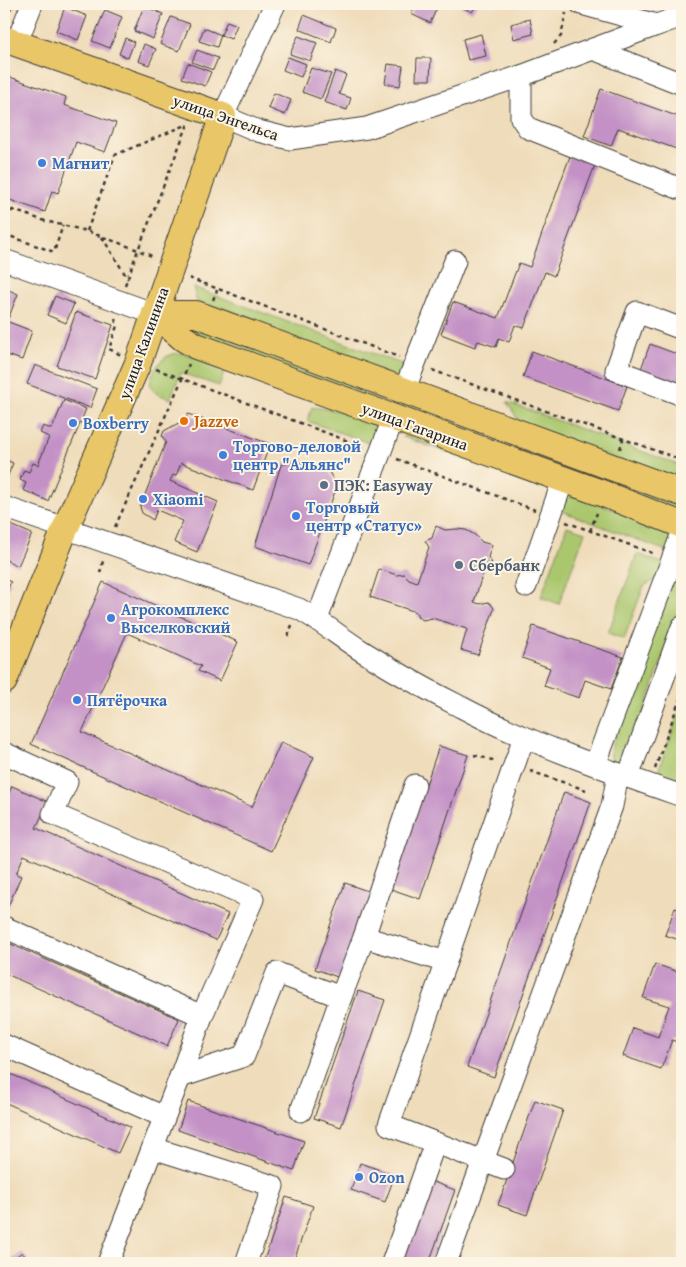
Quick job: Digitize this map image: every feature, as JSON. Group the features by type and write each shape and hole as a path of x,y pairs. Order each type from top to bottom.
{"main road":[{"name":"улица Энгельса","path":"10,42 223,116"},
{"name":"улица Калинина","path":"4,681 65,529 138,363 223,116"},
{"name":"улица Гагарина","path":"155,314 196,314 682,493"},
{"name":"улица Гагарина","path":"155,314 183,338 196,346 682,525"},
{"path":"486,452 495,424"}],"street":[{"path":"10,42 32,4"},
{"name":"улица Калинина","path":"223,116 275,4"},
{"path":"584,4 657,25"},
{"name":"улица Энгельса","path":"223,116 258,131 290,139 367,128 521,76 682,16"},
{"path":"592,49 682,84"},
{"path":"521,76 521,118 528,128 678,188"},
{"name":"улица Гагарина","path":"4,260 155,314"},
{"path":"404,391 455,261"},
{"path":"682,329 637,312 616,370 682,395"},
{"path":"317,619 393,419"},
{"path":"526,586 563,480"},
{"path":"4,507 299,609 317,619 361,650 462,708 524,737 595,765 627,771 682,796"},
{"path":"595,765 682,533"},
{"path":"446,1263 612,806 682,627"},
{"path":"504,1169 389,1125 524,737"},
{"path":"4,753 67,782 53,814 253,899 202,1016 108,1263"},
{"path":"301,1111 364,936 415,785"},
{"path":"4,927 202,1016"},
{"path":"364,936 446,962"},
{"path":"180,1077 244,1056 277,972 341,997"},
{"path":"4,1045 164,1117"},
{"path":"392,1263 435,1142"},
{"path":"153,1148 273,1186 246,1263"}],"path":[{"path":"554,45 561,36 564,22"},
{"path":"4,207 45,221 86,231 138,250 188,124 114,154 86,231"},
{"path":"4,216 13,210"},
{"path":"4,234 54,252 63,225"},
{"path":"101,236 128,279"},
{"path":"100,573 108,543 184,379 381,454 673,560"},
{"path":"624,439 682,460"},
{"path":"627,771 654,770 682,693"}],"green space":[{"path":"193,287 407,366 398,378 197,302"},
{"path":"193,325 483,432 483,436 193,336 189,328"},
{"path":"182,353 201,358 224,373 219,386 181,373 170,399 153,391 151,381 156,367 166,357"},
{"path":"507,402 682,466 682,484 520,423"},
{"path":"312,407 347,412 374,423 377,429 378,446 307,421"},
{"path":"404,435 540,483 538,485 403,437"},
{"path":"503,438 682,502 682,516 500,446"},
{"path":"571,496 579,496 669,531 672,538 669,552 559,510 563,501"},
{"path":"567,526 585,532 559,604 541,597"},
{"path":"682,546 682,603 630,752 622,766 612,763 610,750"},
{"path":"637,554 665,564 660,577 644,586 624,639 608,633"},
{"path":"682,704 682,783 680,786 655,780"}],"building":[{"path":"4,4 14,4 10,11 4,9"},
{"path":"416,4 428,4 437,8 430,23 411,14"},
{"path":"459,4 477,4 472,12"},
{"path":"144,6 163,14 153,39 134,31"},
{"path":"65,7 87,16 78,40 56,31"},
{"path":"105,10 122,17 110,48 92,41"},
{"path":"304,15 336,28 331,42 299,29"},
{"path":"171,17 190,24 179,51 160,44"},
{"path":"530,19 533,34 514,39 511,24"},
{"path":"227,21 237,25 231,39 221,35"},
{"path":"204,28 221,35 217,47 199,41"},
{"path":"481,34 486,56 468,60 463,39"},
{"path":"298,36 317,43 310,61 290,54"},
{"path":"125,38 134,42 128,58 119,54"},
{"path":"144,44 156,49 149,65 138,61"},
{"path":"197,50 218,58 213,70 192,62"},
{"path":"288,57 306,64 301,77 283,70"},
{"path":"417,58 431,58 430,80 416,80"},
{"path":"188,63 211,72 205,86 182,78"},
{"path":"388,64 403,66 400,86 385,83"},
{"path":"311,68 331,74 321,99 302,92"},
{"path":"335,71 346,75 339,94 351,98 347,110 324,102"},
{"path":"10,77 66,97 64,105 116,123 105,152 76,142 58,193 52,191 45,212 4,198 4,93"},
{"path":"601,89 682,118 682,151 618,128 611,146 584,136"},
{"path":"274,93 291,100 285,115 268,108"},
{"path":"570,156 595,165 554,276 545,272 524,328 515,325 509,342 499,338 496,347 478,341 475,347 441,334 453,302 498,318 519,263 530,267"},
{"path":"4,288 18,294 8,319 4,317"},
{"path":"55,296 74,304 66,323 47,315"},
{"path":"76,312 113,325 95,379 57,366"},
{"path":"6,321 32,331 22,360 4,354 4,328"},
{"path":"650,344 682,356 682,384 641,369"},
{"path":"532,351 627,386 618,411 523,377"},
{"path":"35,365 97,389 90,408 27,384"},
{"path":"64,400 86,409 48,501 23,490 26,483 20,480 24,470 29,472 33,463 38,465 49,437 40,433 43,426 52,429"},
{"path":"188,414 270,444 253,490 181,463 176,476 173,475 170,481 218,502 197,552 174,542 183,521 157,510 153,520 142,513 140,507 166,442 162,436 164,431 186,419"},
{"path":"4,459 13,463 4,485"},
{"name":"Торговый центр «Статус»","path":"296,461 329,472 337,486 308,565 255,546 281,465"},
{"path":"4,522 32,534 18,566 4,559"},
{"path":"436,526 445,530 466,530 482,542 492,545 488,557 492,563 485,566 474,602 480,604 488,602 494,609 478,655 461,650 467,629 432,618 423,620 418,617 416,612 370,597 379,569 397,575 404,574 409,579 417,582 429,547 425,541 432,538"},
{"path":"4,579 11,582 4,596"},
{"path":"103,582 238,642 220,681 198,671 201,666 127,633 82,732 252,807 281,742 314,757 271,851 31,744"},
{"path":"533,626 623,657 611,689 585,680 579,698 544,686 550,668 522,658"},
{"path":"439,746 468,755 420,899 391,889"},
{"path":"12,786 48,802 36,828 228,914 216,940 24,855 16,874 21,876 4,916 4,804"},
{"path":"564,792 591,802 494,1077 467,1067"},
{"path":"345,883 373,893 343,979 315,969"},
{"path":"675,908 682,911 682,941 665,935"},
{"path":"4,941 179,1019 167,1046 4,973"},
{"path":"655,964 681,973 682,969 682,1044 672,1040 661,1069 623,1056 633,1028 658,1037 669,1006 643,998"},
{"path":"358,991 385,1000 341,1127 314,1118"},
{"path":"4,1071 130,1127 118,1153 4,1102"},
{"path":"535,1100 563,1110 527,1215 498,1205"},
{"path":"188,1101 304,1141 294,1171 178,1130"},
{"path":"360,1163 395,1175 385,1202 351,1190"},
{"path":"428,1180 455,1190 429,1263 399,1263"},
{"path":"286,1197 313,1206 293,1263 263,1263"},
{"path":"22,1252 30,1263 8,1263"}],"place":[{"name":"Магнит","path":"42,163"},
{"name":"Jazzve","path":"184,421"},
{"name":"Boxberry","path":"73,423"},
{"name":"Торгово-деловой центр \"Альянс\"","path":"223,455"},
{"name":"ПЭК: Easyway","path":"324,485"},
{"name":"Xiaomi","path":"143,499"},
{"name":"Торговый центр «Статус»","path":"296,516"},
{"name":"Сбербанк","path":"459,565"},
{"name":"Агрокомплекс Выселковский","path":"111,618"},
{"name":"Пятёрочка","path":"77,700"},
{"name":"Ozon","path":"359,1177"}]}
